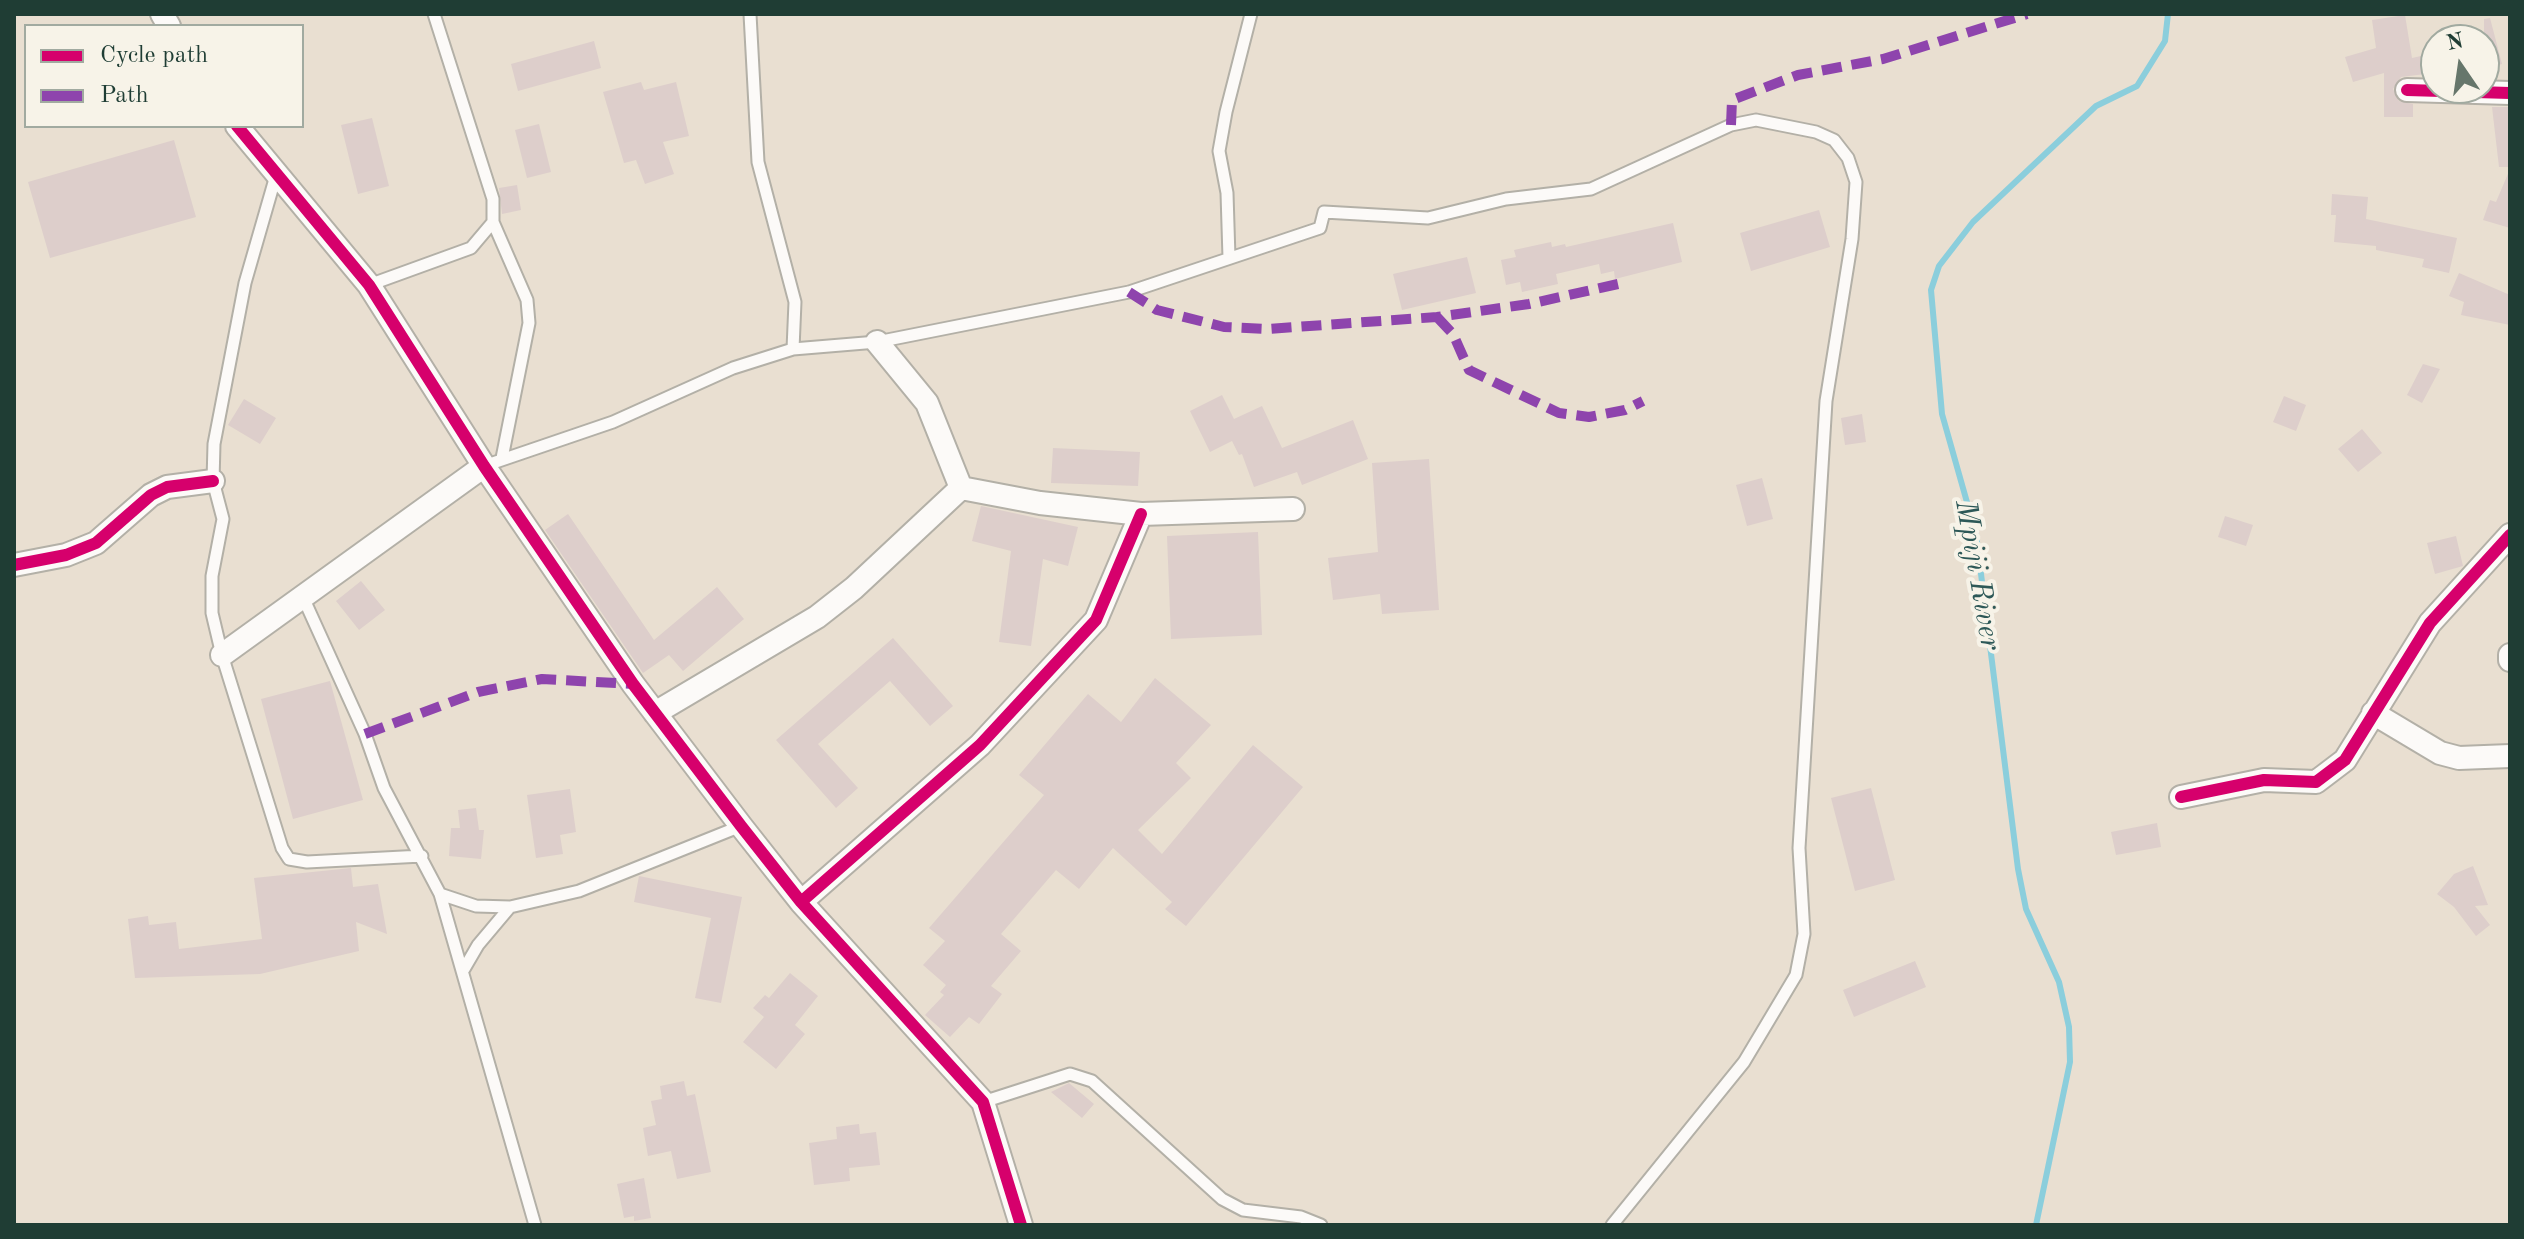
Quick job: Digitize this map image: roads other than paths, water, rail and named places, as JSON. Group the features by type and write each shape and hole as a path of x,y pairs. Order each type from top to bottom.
{"street":[{"path":"2407,90 2510,93"},
{"path":"239,128 369,285 493,462 655,713 741,826 801,902 983,1102 1021,1225"},
{"path":"877,342 927,403 961,488"},
{"path":"222,655 302,595 493,462"},
{"path":"14,565 66,555 96,543 151,495 167,487 213,481"},
{"path":"655,713 817,617 854,588 961,488"},
{"path":"961,488 1040,503 1141,514 1293,509"},
{"path":"801,902 980,745 1096,620 1141,514"},
{"path":"2181,797 2264,780 2316,782 2345,760 2430,623 2510,535"},
{"path":"2373,713 2440,753 2459,758 2510,756"}],"lane":[{"path":"434,14 493,199 493,222 527,300 529,323 493,462"},
{"path":"750,14 758,162 795,302 793,349"},
{"path":"1229,258 1227,193 1219,151 1251,14"},
{"path":"493,462 613,422 733,368 793,349 877,342 1129,292 1320,228 1324,212 1428,218 1506,199 1591,189 1731,125 1756,120 1816,132 1834,140 1848,158 1856,182 1852,239 1826,401 1799,848 1804,934 1796,975 1744,1062 1612,1225"},
{"path":"277,171 245,283 214,444 213,481 223,519 212,576 212,613 222,655 282,848 289,859 307,862 422,856"},
{"path":"369,285 471,248 493,222"},
{"path":"302,595 365,734 384,788 440,894 535,1225"},
{"path":"440,894 476,906 510,907 579,891 741,826"},
{"path":"464,969 510,907"},
{"path":"983,1102 1070,1074 1092,1081 1222,1199 1243,1210 1321,1225"}],"waterway":[{"name":"Mpiji River","path":"2036,1225 2070,1062 2069,1027 2059,982 2026,909 2018,869 1976,534 1942,414 1931,290 1939,266 1973,222 2096,106 2137,86 2165,41 2168,14"}]}
